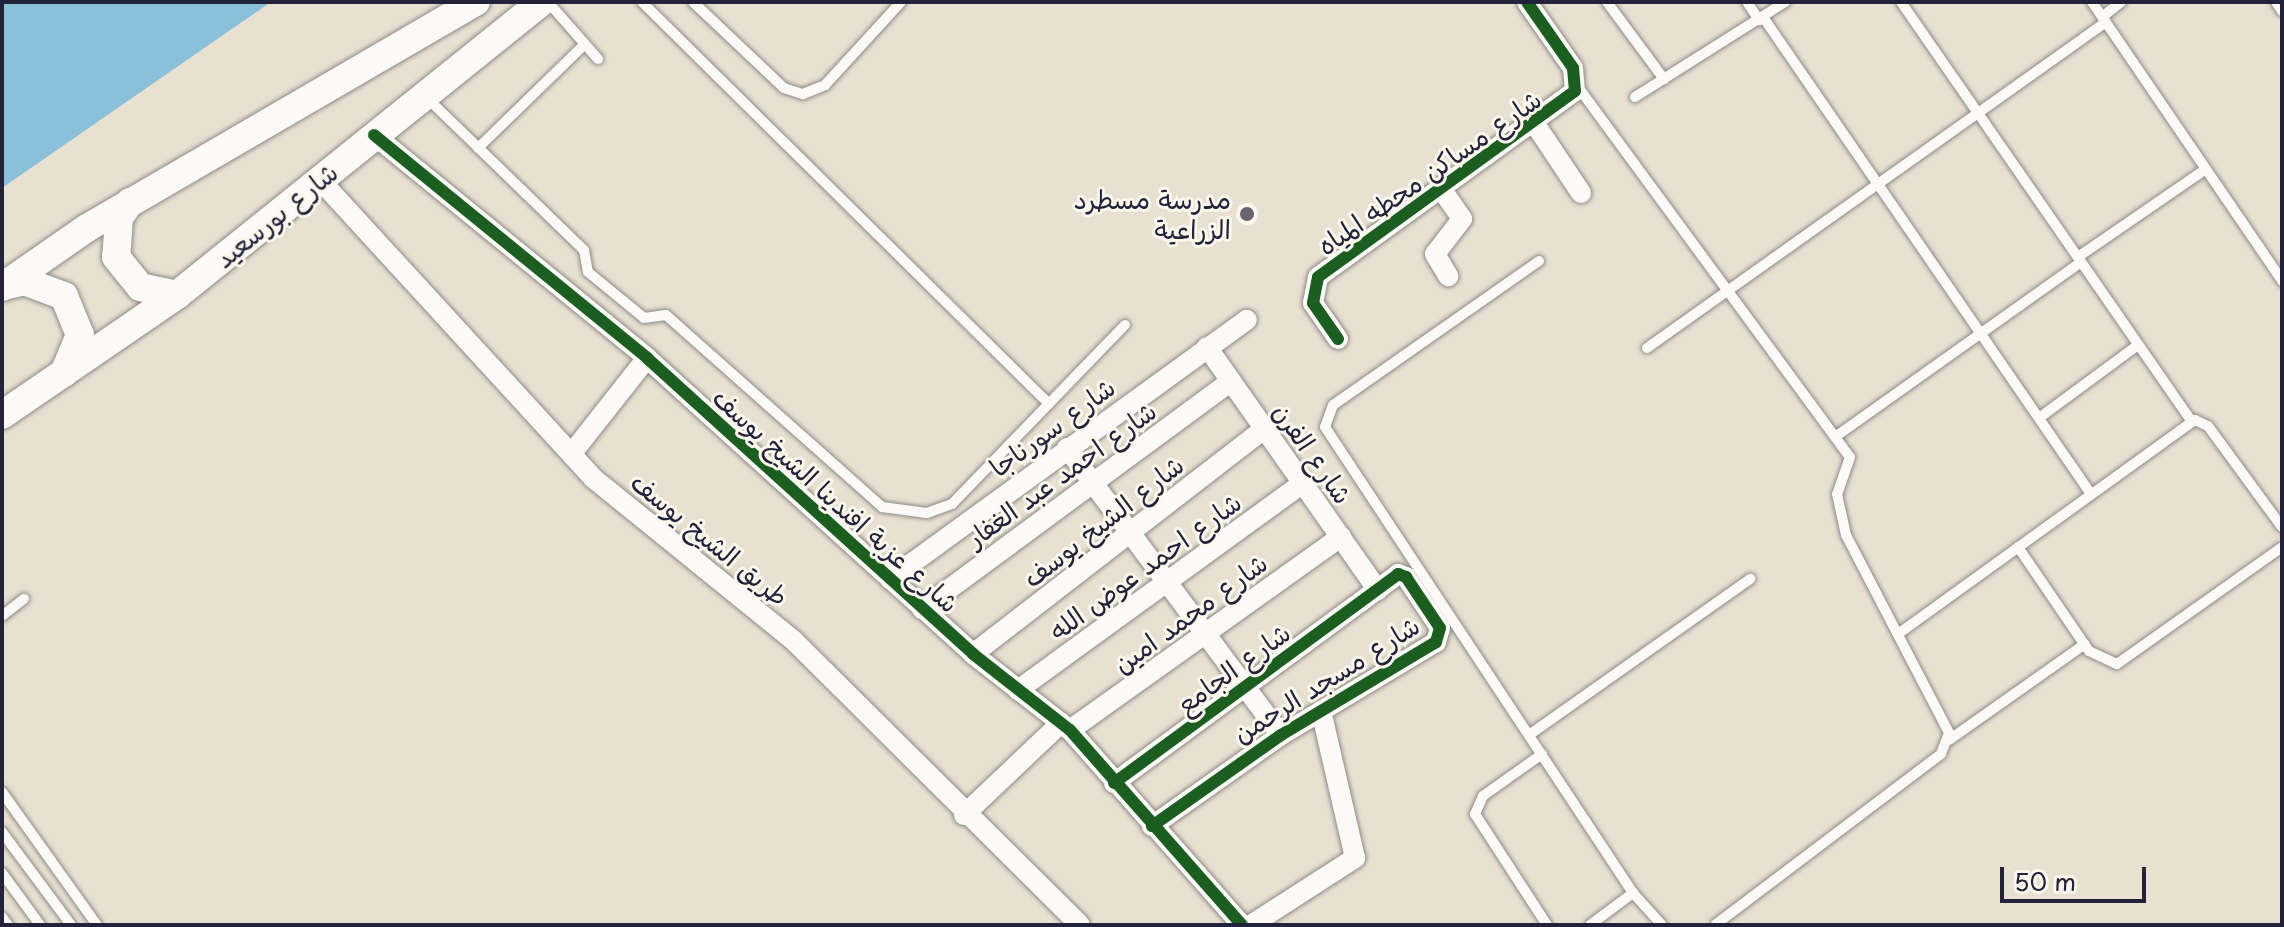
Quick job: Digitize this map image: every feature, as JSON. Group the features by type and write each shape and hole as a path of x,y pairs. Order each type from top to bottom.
{"main road":[{"path":"3,287 130,202 476,2"},
{"name":"شارع بورسعيد","path":"2,415 177,295 422,94 541,2"},
{"path":"130,202 119,218 116,257 140,287 177,295"},
{"path":"3,287 45,285 70,305 80,335 63,374"}],"street":[{"name":"شارع مساكن محطه المياه","path":"1338,339 1313,303 1313,282 1535,124 1576,85 1573,68 1527,2"},
{"path":"1535,124 1581,193"},
{"name":"شارع عزبة افندينا الشيخ يوسف","path":"374,135 647,358 973,654 1066,727 1242,925"},
{"name":"طريق الشيخ يوسف","path":"320,180 593,478 793,640 938,776 964,815 1080,925"},
{"path":"1442,190 1463,223 1436,250 1448,276"},
{"name":"شارع سورناجا","path":"890,579 1247,320"},
{"name":"شارع الفرن","path":"1207,347 1378,590"},
{"path":"572,453 647,358"},
{"name":"شارع احمد عبد الغفار","path":"922,609 1231,381"},
{"name":"شارع الشيخ يوسف","path":"973,654 1264,429"},
{"path":"1067,448 1281,735"},
{"name":"شارع احمد عوض الله","path":"1018,690 1303,483"},
{"name":"شارع محمد امين","path":"964,815 1066,727 1205,634 1341,537"},
{"name":"شارع مسجد الرحمن","path":"1152,826 1281,735 1440,638 1403,574 1378,590"},
{"name":"شارع الجامع","path":"1114,783 1378,590"},
{"path":"1251,925 1357,853 1321,711"}],"lane":[{"path":"548,2 598,59"},
{"path":"642,2 1047,402"},
{"path":"693,2 784,88 803,94 825,85 900,3"},
{"path":"1607,2 1664,79"},
{"path":"1747,2 1878,184 2091,494"},
{"path":"1635,97 1785,2"},
{"path":"1901,2 2192,422 2208,426 2282,527"},
{"path":"2092,2 2282,281"},
{"path":"1647,348 1978,113 2104,20 2121,2"},
{"path":"2276,2 2282,11"},
{"path":"478,148 585,44"},
{"path":"1576,85 1729,290 1851,463 1837,494 1840,519 1949,740"},
{"path":"422,94 584,250 588,272 644,318 663,313 874,504 919,513 952,504 1047,402 1125,325"},
{"path":"1835,437 2206,169"},
{"path":"1539,261 1333,405 1324,421 1633,893 1662,925"},
{"path":"2039,418 2138,345"},
{"path":"1898,634 2192,422"},
{"path":"2018,547 2085,644 2101,661 2127,662 2282,547"},
{"path":"1529,735 1750,579"},
{"path":"2,616 24,599"},
{"path":"1715,925 1941,754 1949,740 2085,644"},
{"path":"1542,754 1483,796 1475,814 1547,925"},
{"path":"2,792 97,925"},
{"path":"2,832 71,925"},
{"path":"2,873 40,925"},
{"path":"1590,925 1633,893"},
{"path":"2,917 8,925"}],"water":[{"path":"2,2 271,2 2,188"}],"cycle path":[{"path":"1338,339 1313,303 1318,277 1575,91 1573,68 1527,2"},
{"path":"374,135 647,358 973,654 1070,730 1242,925"},
{"path":"1114,783 1398,574 1406,577 1440,628 1436,642 1281,735 1152,826"}],"place":[{"name":"مدرسة مسطرد الزراعية","path":"1247,214"}]}
